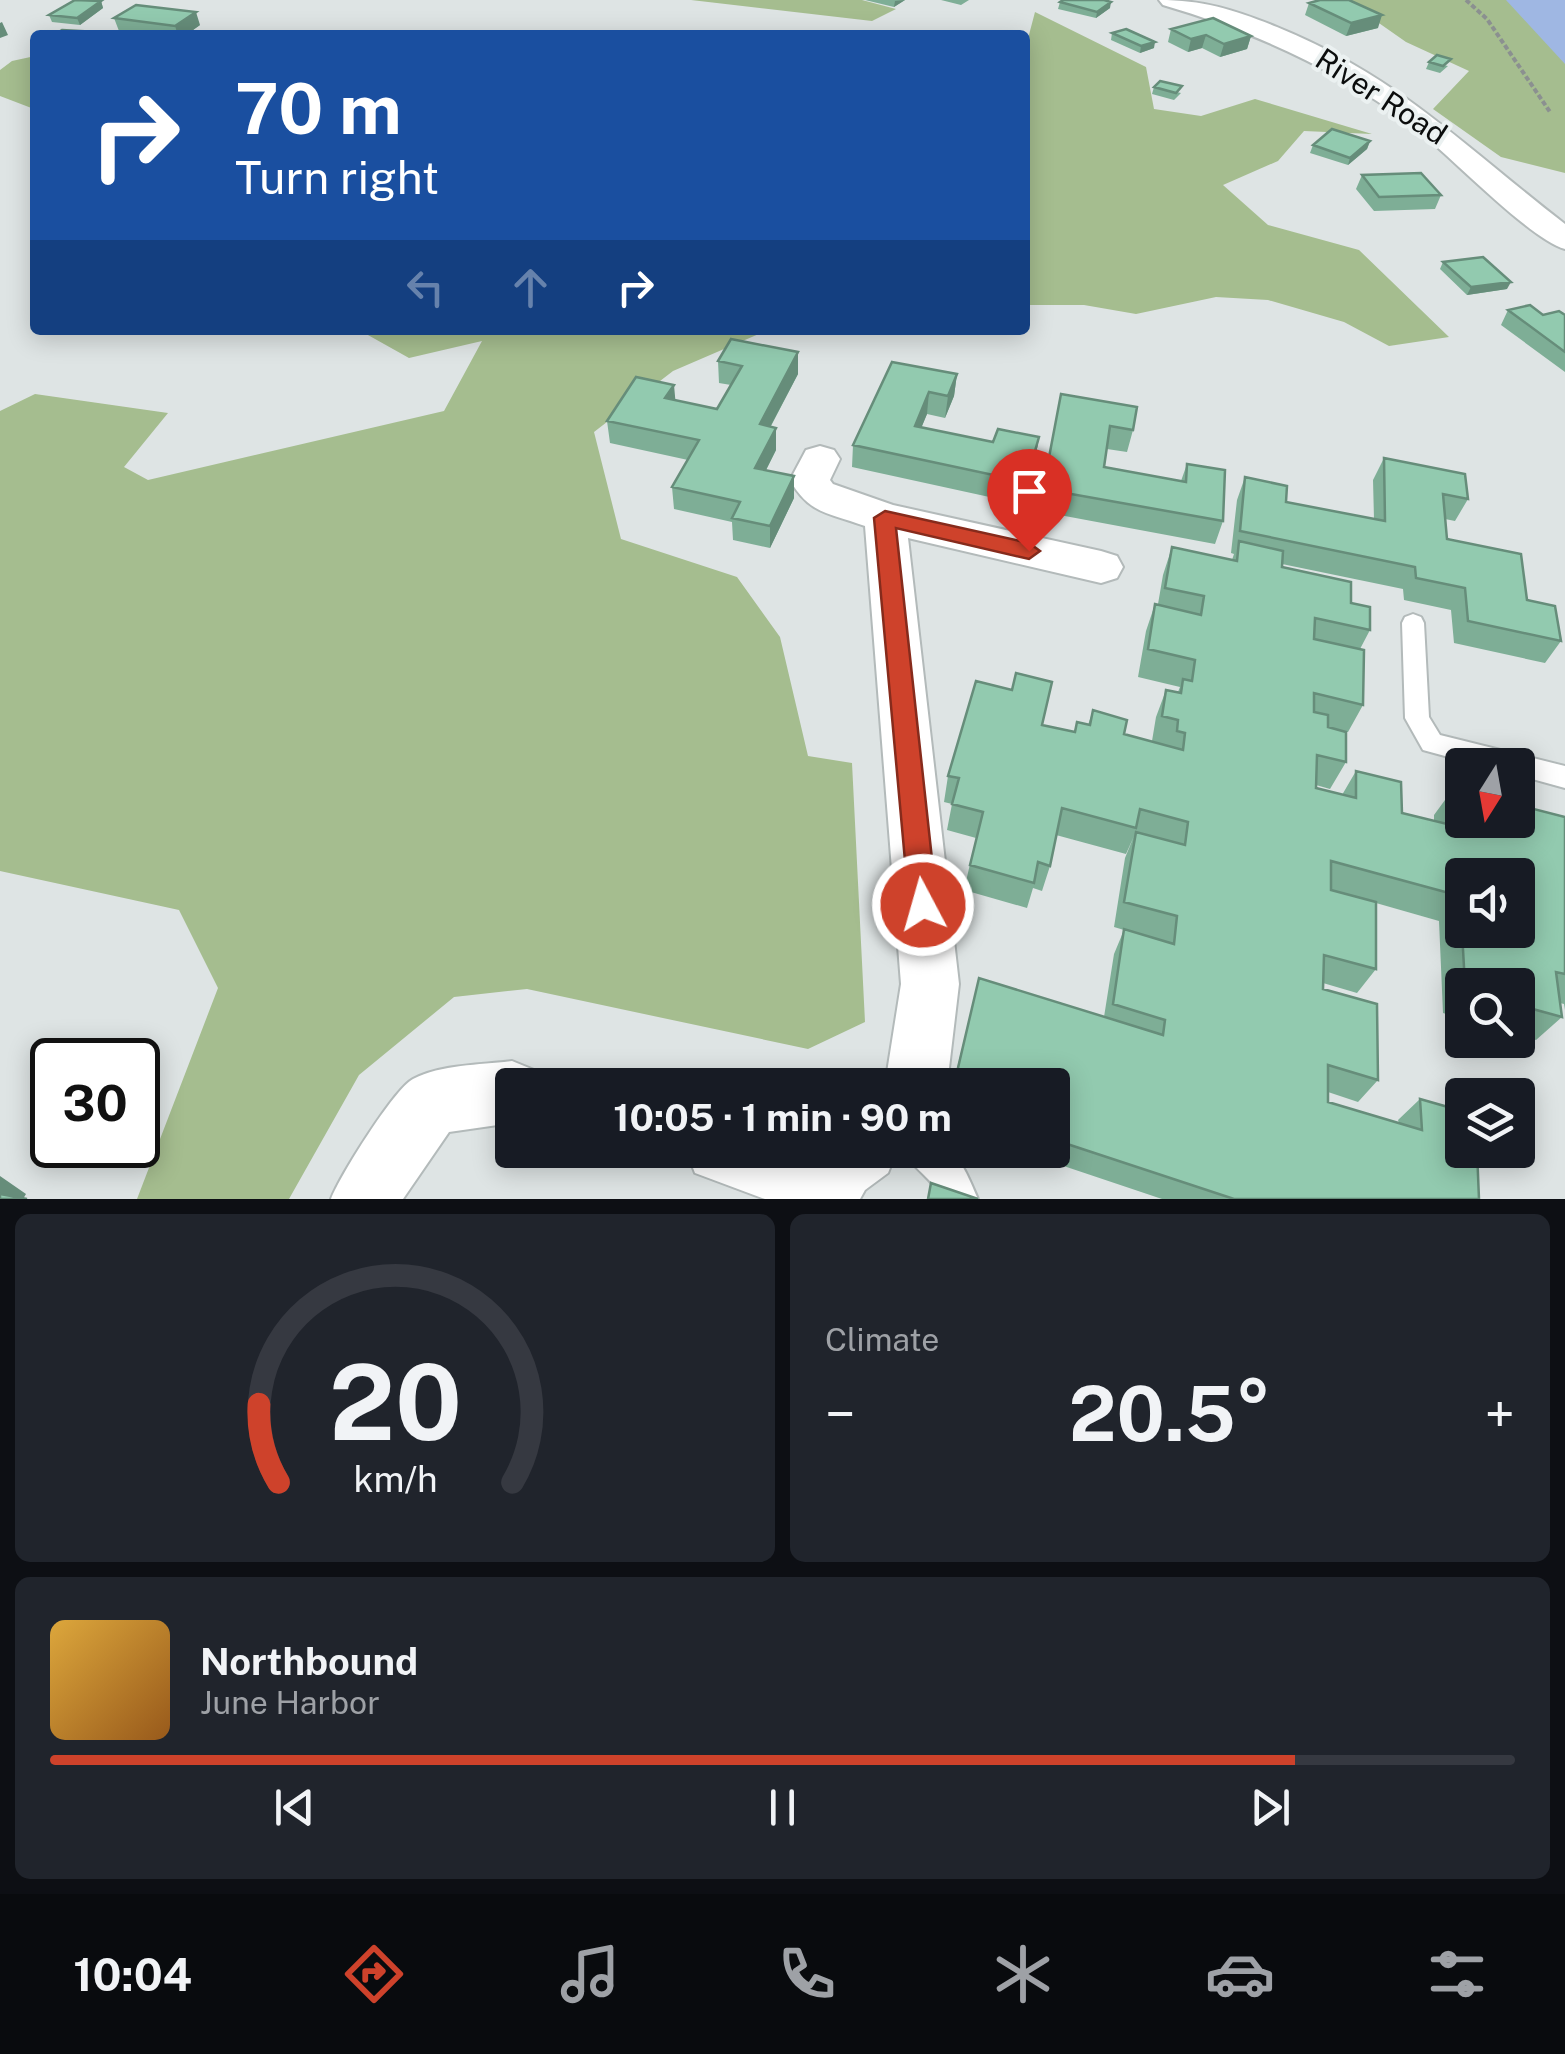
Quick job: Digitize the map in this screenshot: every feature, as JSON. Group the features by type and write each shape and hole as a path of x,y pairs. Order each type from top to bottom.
{"street":[{"name":"River Road","path":"1171,0 1276,34 1343,65 1454,144 1531,214 1565,239"},
{"path":"820,459 810,480 818,494 885,518 1100,567"},
{"path":"885,518 930,984 918,1068"},
{"path":"364,1199 431,1103 495,1094"},
{"path":"794,1168 841,1179"}],"lane":[{"path":"1413,622 1417,718 1432,743 1565,777"},
{"path":"945,1168 962,1199"}],"path":[{"path":"1466,0 1487,19 1550,112"}],"green space":[{"path":"691,0 862,0 896,9 872,21"},
{"path":"1346,0 1510,0 1565,61 1565,173 1501,157 1433,109 1469,71 1406,42"},
{"path":"1035,12 1146,67 1154,109 1201,116 1255,99 1372,134 1304,131 1278,161 1223,185 1268,225 1359,250 1449,337 1389,346 1344,322 1268,300 1216,297 1136,314 1084,305 1030,305 1030,31"},
{"path":"30,57 30,107 0,96 0,70 12,61"},
{"path":"368,335 756,335 673,371 594,432 621,539 737,577 780,637 808,756 852,763 865,1022 808,1049 527,989 454,997 359,1075 289,1199 137,1199 149,1168 160,1168 160,1139 218,988 179,910 0,871 0,411 35,394 168,413 124,467 148,480 444,411 482,341 409,358"}],"water":[{"path":"1506,0 1565,0 1565,64"}],"building":[{"path":"75,0 101,1 77,18 49,15"},
{"path":"1349,0 1382,15 1351,23 1309,3"},
{"path":"1060,2 1111,2 1097,12"},
{"path":"136,5 196,12 175,26 114,18"},
{"path":"1213,18 1251,36 1224,44 1206,35 1191,39 1171,29"},
{"path":"1126,29 1155,42 1141,46 1112,33"},
{"path":"1437,55 1451,59 1443,66 1429,62"},
{"path":"1160,81 1182,86 1176,93 1154,87"},
{"path":"1332,129 1370,141 1350,158 1313,145"},
{"path":"1421,173 1441,195 1379,197 1362,175"},
{"path":"1483,257 1511,282 1471,287 1443,262"},
{"path":"1530,305 1543,315 1559,311 1565,315 1565,352 1508,310"},
{"path":"731,339 798,352 760,424 776,428 755,468 794,476 770,526 732,518 740,502 672,487 699,440 607,421 636,377 674,385 665,398 717,409 742,366 718,361"},
{"path":"892,362 957,374 948,396 929,392 915,426 993,442 998,429 1039,437 1026,482 853,445"},
{"path":"1061,394 1137,407 1133,430 1110,426 1104,467 1186,482 1187,464 1225,470 1223,521 1043,489"},
{"path":"1384,458 1465,474 1468,499 1443,494 1447,539 1521,554 1527,600 1555,606 1561,641 1468,621 1465,588 1416,578 1415,567 1240,531 1245,477 1287,486 1286,502 1385,521"},
{"path":"1239,541 1283,551 1282,567 1351,582 1351,603 1370,607 1370,630 1315,618 1314,639 1364,650 1363,705 1314,693 1314,712 1328,715 1328,727 1346,732 1346,762 1317,755 1316,788 1356,798 1356,771 1401,782 1402,813 1445,824 1445,838 1535,838 1535,809 1565,817 1565,974 1556,972 1562,1017 1535,1010 1535,968 1464,968 1463,948 1535,948 1535,858 1445,858 1445,892 1331,861 1331,890 1376,902 1376,969 1324,955 1323,989 1377,1004 1378,1080 1328,1065 1328,1102 1422,1130 1420,1099 1445,1106 1445,1168 1478,1168 1479,1199 1234,1199 1070,1145 1070,1068 958,1068 979,978 1163,1035 1165,1020 1113,1004 1124,929 1174,944 1177,916 1124,902 1136,832 1185,845 1188,822 1140,809 1136,828 1062,808 1050,866 1038,862 1034,883 970,865 983,812 952,804 959,778 948,776 976,681 1012,690 1016,673 1052,682 1042,725 1075,732 1077,722 1090,725 1093,710 1127,720 1124,734 1183,750 1185,733 1177,731 1178,720 1162,716 1166,690 1181,693 1183,679 1192,681 1195,660 1148,649 1155,604 1201,615 1204,596 1165,588 1172,547 1237,561"},
{"path":"931,1183 978,1199 928,1199"},
{"path":"0,1194 27,1199 0,1199"}],"route":[{"path":"923,905 885,518 1029,551"}]}
